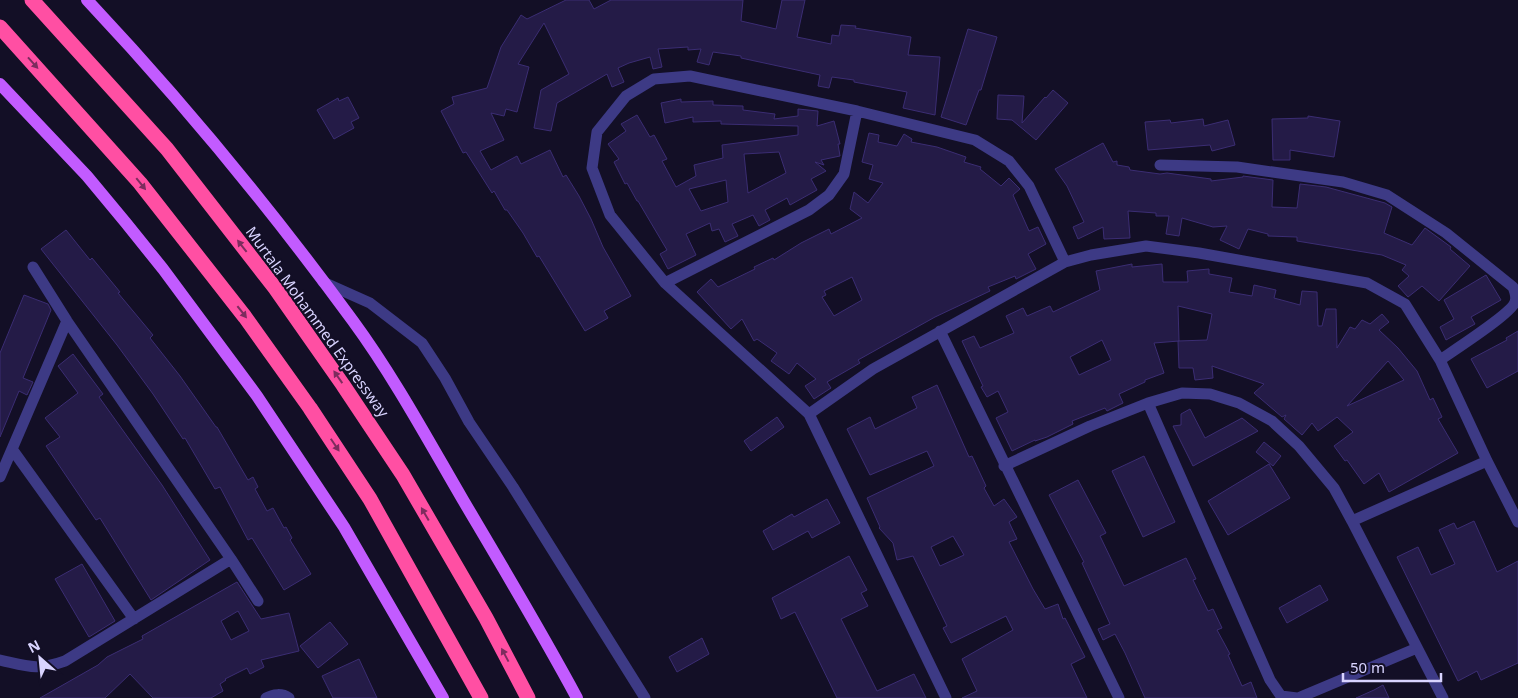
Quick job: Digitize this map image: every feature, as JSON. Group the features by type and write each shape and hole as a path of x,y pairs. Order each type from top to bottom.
{"highway":[{"name":"Murtala Mohammed Expressway","path":"32,0 167,149 275,288 403,475 481,610 528,698"},
{"path":"0,27 140,183 250,324 310,408 370,499 481,698"}],"main road":[{"path":"87,0 150,68 207,134 354,322 392,380 577,698"},
{"path":"0,84 87,176 126,223 163,269 257,396 344,527 443,698"}],"street":[{"path":"946,698 810,414 665,283 610,214 592,168 597,132 626,96 654,79 690,76 857,110 975,140 1009,161 1029,186 1065,262"},
{"path":"665,283 809,210 829,195 844,174 857,110"},
{"path":"1160,165 1237,168 1343,182 1387,195 1446,233 1513,287 1516,293 1514,305 1504,314 1440,360"},
{"path":"810,414 873,369 1065,262 1092,255 1146,246 1199,253 1367,283 1405,304 1440,360 1518,522"},
{"path":"33,267 67,321 231,559 258,602"},
{"path":"322,281 370,303 422,343 445,378 469,422 513,487 645,698"},
{"path":"0,477 67,321"},
{"path":"940,331 1004,466 1119,698"},
{"path":"1004,466 1090,426 1148,403 1182,393 1210,394 1239,403 1272,421 1299,446 1334,488 1443,698"},
{"path":"1148,403 1270,680 1282,696 1298,698 1417,648"},
{"path":"12,449 134,619"},
{"path":"1352,521 1487,461"},
{"path":"0,660 31,667 48,667 65,661 231,559"},
{"path":"266,698 271,695 284,695 289,698"}],"building":[{"path":"566,0 589,0 594,9 611,0 743,0 741,21 776,29 782,0 805,0 797,37 831,44 832,35 839,36 841,25 856,26 855,28 911,37 908,55 940,57 935,115 903,108 907,92 832,77 829,88 818,86 820,75 741,58 741,56 713,52 709,65 697,62 701,49 688,50 688,47 658,49 662,67 653,69 650,57 618,68 624,82 612,87 607,74 557,103 551,131 534,128 541,90 569,74 544,23 518,64 529,67 517,112 506,109 504,116 491,113 504,140 480,151 491,170 517,156 521,164 550,150 563,177 566,175 579,196 603,247 631,296 604,311 608,318 585,331 539,256 537,257 494,191 492,193 466,152 463,153 441,111 454,104 452,97 487,88 501,47 521,15 527,19"},
{"path":"968,29 997,37 981,90 979,90 966,125 941,117"},
{"path":"1053,90 1068,103 1036,140 1012,120 997,119 998,95 1024,96 1022,123"},
{"path":"348,97 359,118 351,122 354,128 334,139 317,110 338,98 339,101"},
{"path":"681,99 681,102 713,101 713,105 743,106 743,110 775,114 774,119 798,116 798,109 818,111 817,126 834,121 840,144 838,144 840,156 821,160 824,165 815,162 826,171 811,179 817,190 790,205 787,198 765,210 770,220 759,226 753,215 732,224 738,236 725,242 719,229 712,231 710,223 686,234 696,255 668,269 660,254 667,250 627,183 625,184 614,162 619,159 608,144 626,131 621,124 637,115 650,137 654,135 667,159 662,161 676,187 696,176 694,165 723,158 722,145 798,135 798,126 721,124 721,121 693,122 693,117 665,123 661,103","holes":["779,152 786,173 748,193 744,154","726,180 728,202 701,211 689,189"]},
{"path":"1308,116 1340,121 1334,157 1290,150 1290,160 1273,160 1272,119 1308,118"},
{"path":"1203,119 1204,126 1228,120 1235,145 1212,151 1210,145 1148,150 1145,122 1170,120 1171,123"},
{"path":"869,133 879,135 878,142 897,146 904,134 912,139 911,142 937,147 966,157 964,162 981,167 980,169 1001,186 1009,178 1020,189 1013,195 1029,231 1038,227 1046,244 1028,254 1036,269 1016,279 1015,276 988,287 990,291 935,317 858,360 860,363 827,382 831,388 814,399 805,386 816,379 797,363 789,374 771,361 777,353 757,339 754,341 742,319 731,329 697,292 711,279 718,287 755,269 754,267 773,258 774,260 801,243 829,229 831,234 862,218 850,209 854,192 868,203 883,183 869,179 873,165 862,162","holes":["852,277 862,300 834,316 822,297 826,295 824,291"]},
{"path":"1103,143 1113,162 1117,161 1117,165 1129,167 1130,170 1160,174 1167,173 1211,179 1211,181 1243,176 1273,180 1272,207 1297,208 1300,184 1326,187 1385,203 1392,207 1384,233 1412,245 1425,228 1451,247 1450,249 1470,266 1439,301 1422,286 1408,297 1398,286 1409,276 1402,270 1406,265 1382,255 1297,241 1297,237 1268,236 1268,234 1248,229 1239,249 1220,240 1227,226 1213,227 1182,218 1179,236 1166,234 1169,216 1156,216 1156,213 1128,211 1130,238 1104,239 1103,227 1078,239 1073,227 1084,222 1067,186 1055,169"},
{"path":"66,230 90,260 92,258 153,335 150,338 217,427 248,480 253,477 258,487 255,489 267,511 273,508 284,528 286,527 292,538 290,540 311,574 284,590 252,538 248,540 220,487 215,489 185,438 183,439 117,345 41,249"},
{"path":"1132,264 1132,267 1162,264 1163,282 1188,282 1187,271 1209,269 1209,274 1232,278 1229,292 1252,296 1254,285 1276,290 1274,298 1300,305 1302,291 1317,292 1318,326 1322,326 1326,309 1336,309 1337,348 1350,327 1355,329 1362,320 1370,324 1382,314 1389,322 1379,330 1398,348 1417,371 1430,400 1433,398 1442,417 1438,419 1458,453 1389,492 1379,473 1364,484 1347,460 1345,461 1334,446 1353,432 1337,417 1318,431 1312,423 1302,435 1284,419 1286,415 1282,417 1254,393 1264,384 1212,366 1213,378 1195,380 1193,368 1179,368 1178,341 1154,343 1164,373 1145,380 1145,382 1119,394 1123,403 1107,411 1105,408 1072,421 1073,424 1047,437 1035,440 1012,451 996,418 1008,412 998,391 987,397 962,341 974,336 980,348 1014,333 1006,316 1023,308 1027,316 1050,306 1053,312 1100,290 1096,271","holes":["1178,306 1212,314 1207,340 1179,341","1102,340 1111,360 1079,375 1070,357","1388,361 1404,380 1347,406"]},
{"path":"1486,275 1501,300 1471,317 1475,324 1446,340 1440,327 1454,319 1444,300"},
{"path":"24,295 48,304 51,310 23,378 33,382 27,395 19,391 0,437 0,353"},
{"path":"1518,331 1518,371 1487,388 1471,359 1507,340 1506,338"},
{"path":"73,354 103,394 99,397 162,485 210,560 151,600 100,518 96,520 46,446 60,437 45,418 78,393 58,366"},
{"path":"937,385 969,457 972,456 986,486 984,488 994,506 1004,499 1017,517 1009,522 1017,539 1009,542 1045,609 1058,604 1063,619 1065,618 1085,657 1071,664 1087,698 962,698 977,691 962,659 1013,630 1006,616 951,643 943,628 947,626 913,556 897,560 893,543 879,528 867,498 934,466 927,451 870,475 847,429 870,417 875,429 917,408 912,397","holes":["953,536 964,555 940,566 931,547"]},
{"path":"1190,409 1205,438 1242,418 1258,431 1193,466 1173,426 1181,425 1181,414"},
{"path":"777,417 784,427 751,451 744,441"},
{"path":"1264,442 1281,456 1273,466 1256,452"},
{"path":"1144,456 1175,522 1143,537 1112,471"},
{"path":"1269,464 1290,498 1228,535 1208,501"},
{"path":"1078,480 1106,533 1100,536 1124,586 1186,558 1196,579 1193,580 1208,611 1213,609 1222,628 1217,630 1230,654 1228,655 1242,686 1251,682 1257,698 1145,698 1115,634 1103,640 1098,629 1110,624 1082,563 1084,562 1049,495"},
{"path":"827,499 840,523 812,538 808,531 773,550 763,531 792,514 794,517"},
{"path":"1474,521 1497,572 1518,561 1518,663 1481,680 1477,671 1458,681 1397,557 1418,547 1431,575 1455,564 1439,530 1454,523 1457,529"},
{"path":"849,556 867,590 861,593 868,606 841,619 877,691 914,674 926,698 837,698 795,612 781,619 772,598"},
{"path":"82,564 115,621 89,637 55,579"},
{"path":"237,582 261,619 289,613 299,651 261,660 264,667 250,674 247,668 225,679 220,684 223,691 211,698 153,698 130,674 105,698 40,698 98,665 107,657 143,639 142,636","holes":["238,611 249,631 231,640 221,621"]},
{"path":"1320,585 1328,600 1287,623 1279,608"},
{"path":"330,622 348,644 318,668 300,646"},
{"path":"702,638 709,654 677,672 669,657"},
{"path":"359,659 377,698 333,698 322,676"},
{"path":"1383,685 1389,698 1356,698 1374,690"}]}
